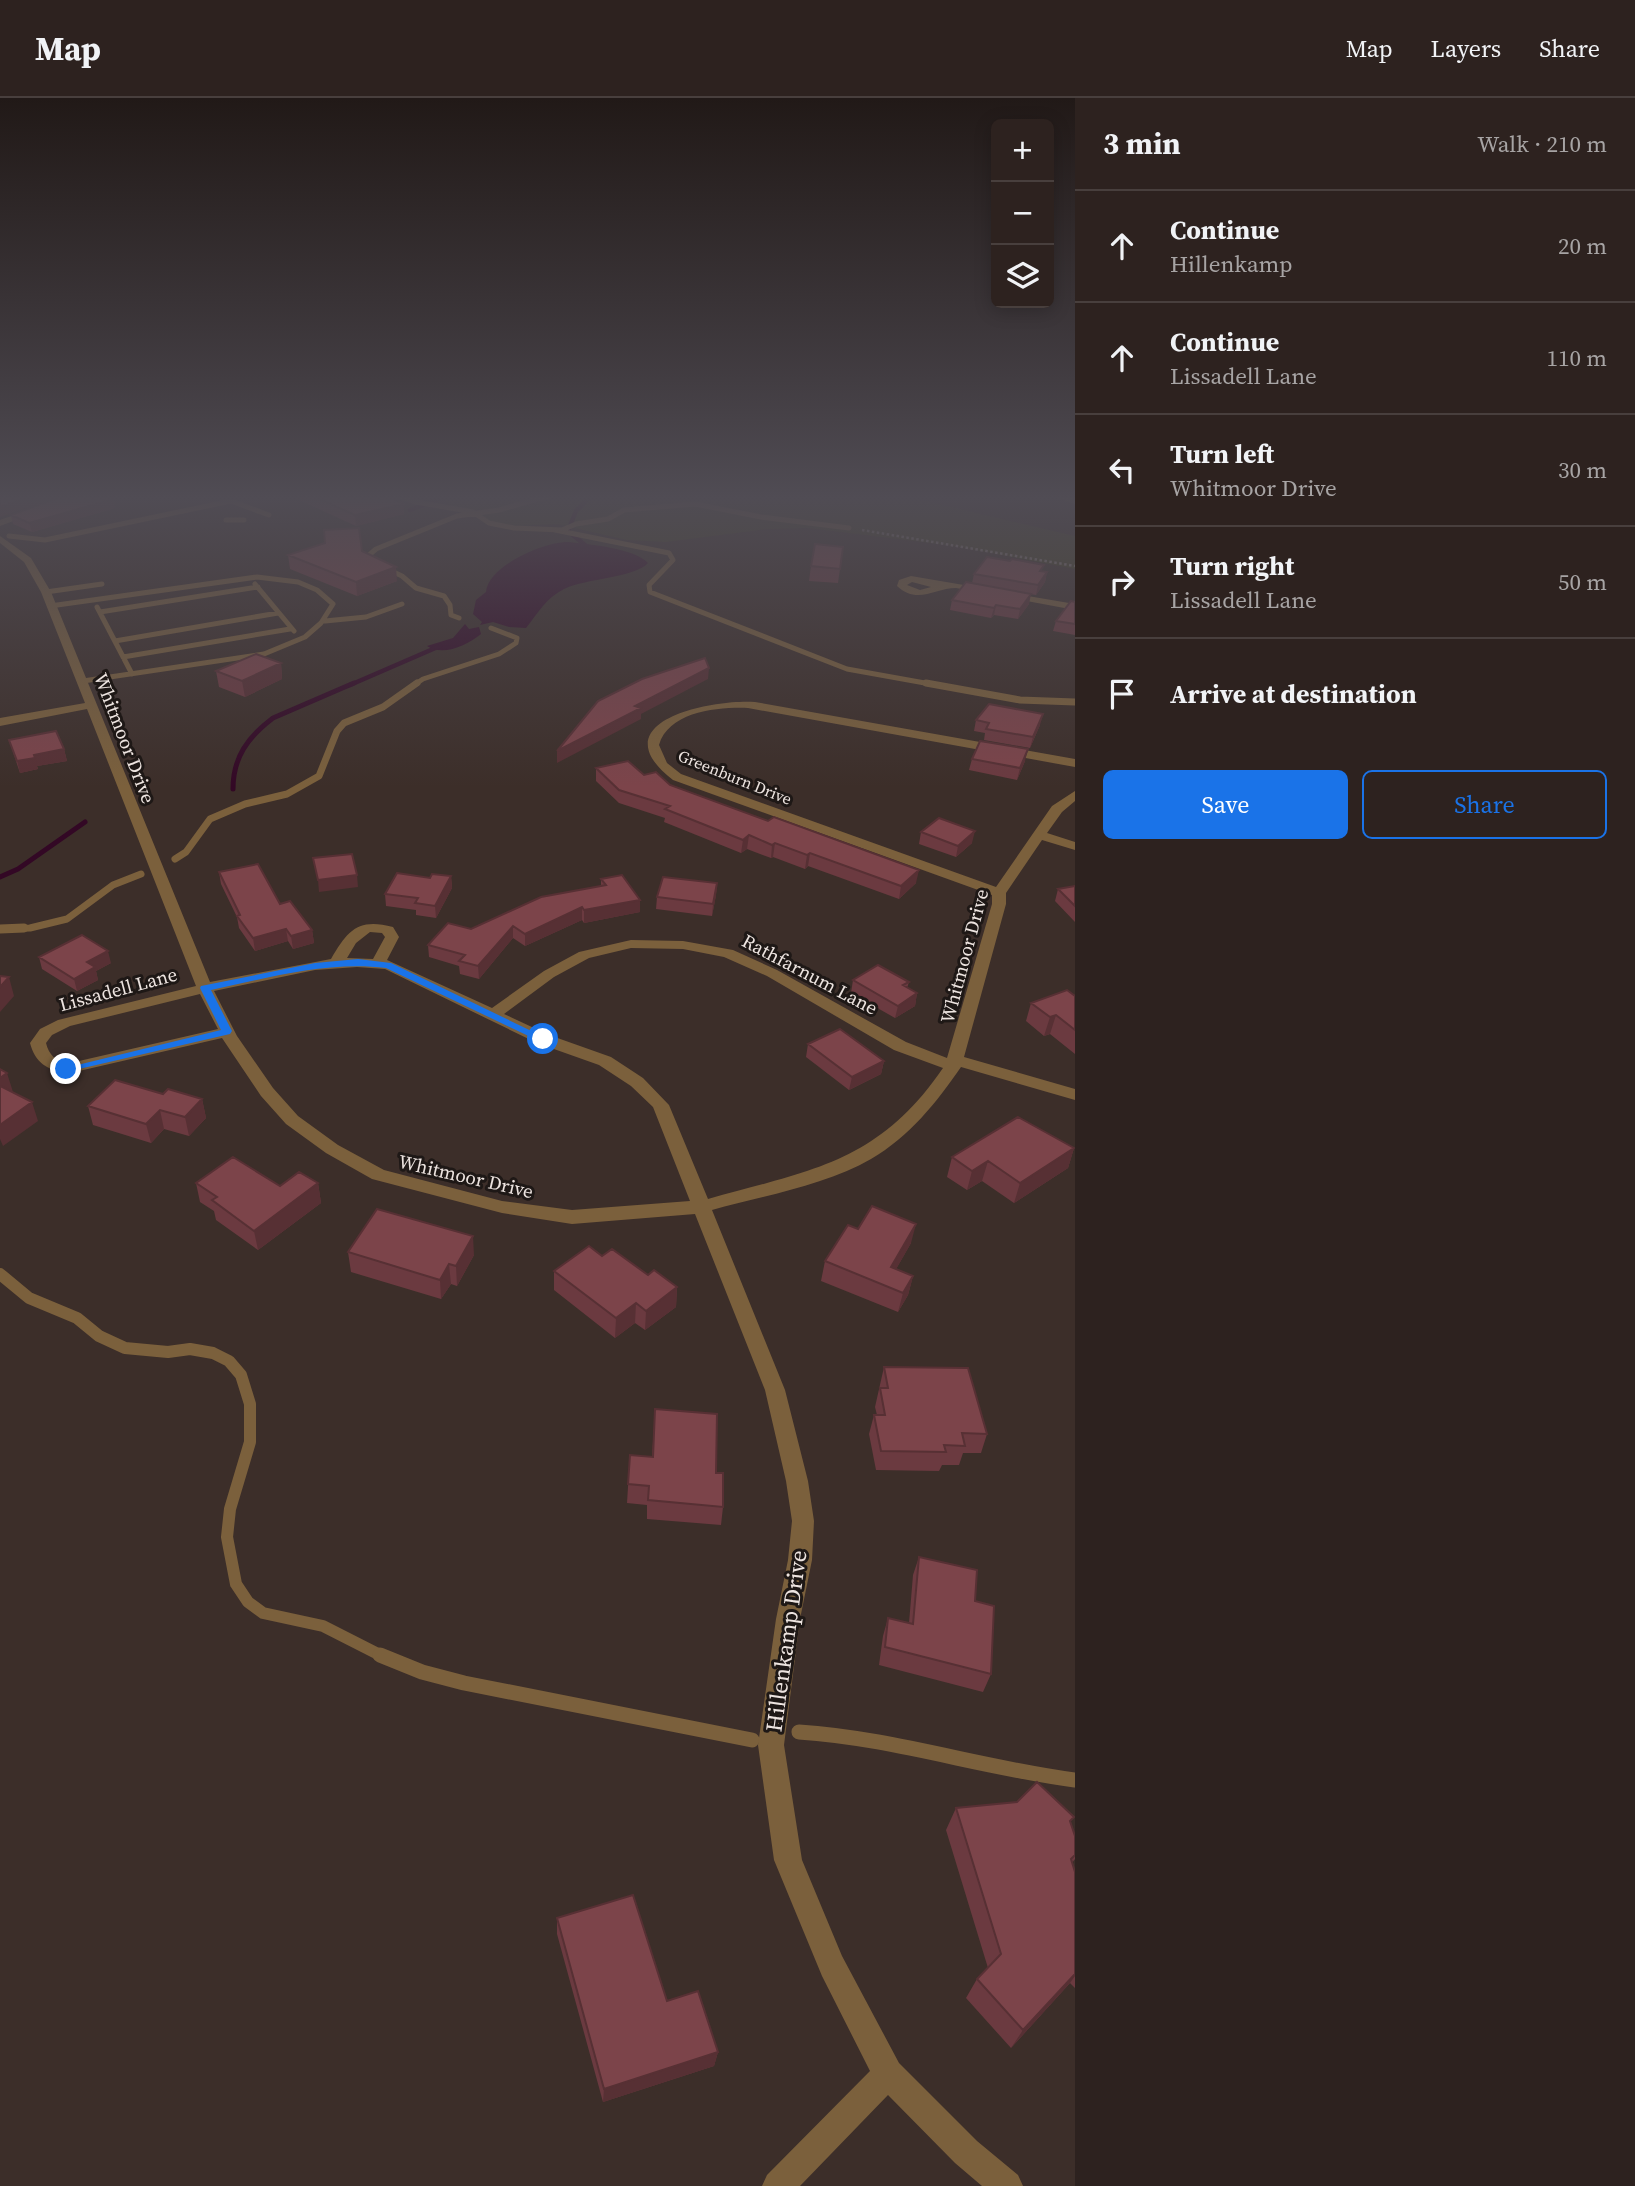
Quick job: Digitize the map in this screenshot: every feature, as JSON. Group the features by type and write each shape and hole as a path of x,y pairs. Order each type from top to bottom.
{"street":[{"name":"Whitmoor Drive","path":"44,592 83,681 205,988 227,1031 267,1092 292,1120 332,1149 378,1175 502,1207 572,1217 702,1207 833,1170 865,1155 893,1136 934,1094 954,1063 999,904 999,892 1057,809 1075,795"},
{"path":"996,592 1075,607"},
{"name":"Greenburn Drive","path":"999,892 677,777 654,758 651,748 653,738 673,721 700,709 741,704 939,736 1075,763"},
{"path":"0,722 91,705"},
{"path":"1038,835 1075,846"},
{"path":"337,963 352,935 370,927 388,930 392,937 378,964"},
{"name":"Rathfarnum Lane","path":"493,1015 549,974 584,955 631,944 683,945 728,953 772,973 900,1046 1075,1095"},
{"name":"Lissadell Lane","path":"227,1031 66,1069 50,1065 40,1054 38,1043 46,1032 64,1023 205,988 337,963 388,965 493,1015"},
{"name":"Hillenkamp Drive","path":"493,1015 543,1039 605,1061 661,1105 775,1390 797,1481 803,1521 771,1745 788,1860 832,1966 888,2074 966,2152 1007,2186"},
{"path":"778,2186 888,2074"}],"lane":[{"path":"48,599 72,592"},
{"path":"48,599 94,600 148,592"},
{"path":"100,612 224,592"},
{"path":"262,592 290,629 304,636"},
{"path":"83,681 243,659 292,644 325,621 333,604 322,592"},
{"path":"432,592 444,596 450,605 451,615 459,618"},
{"path":"651,592 847,669 1011,699 1075,702"},
{"path":"94,600 132,674"},
{"path":"325,621 366,617 402,604"},
{"path":"115,641 278,613"},
{"path":"175,859 186,852 209,819 245,804 287,794 319,776 337,731 344,723 383,707 422,679 499,654 516,643 517,638 513,635 491,628"},
{"path":"123,657 290,629"},
{"path":"0,929 30,928 67,919 114,885 141,874"},
{"path":"0,1274 29,1298 77,1318 99,1336 125,1349 168,1352 190,1349 214,1353 229,1361 241,1376 250,1404 250,1442 230,1509 227,1537 236,1584 248,1602 263,1613 324,1626 382,1656 422,1672 464,1683 752,1740"},
{"path":"799,1732 845,1735 1022,1773 1075,1780"}],"shaded area":[{"path":"485,592 559,592 547,601 526,628 493,622 480,625 482,622 473,614 476,600"},
{"path":"465,624 469,629 479,627 481,634 462,646 447,650 427,646 453,638"}],"building":[{"path":"958,592 1031,594 1020,609 996,605 994,608 952,600"},
{"path":"1071,601 1075,602 1075,624 1056,621"},
{"path":"256,654 281,663 242,681 216,671"},
{"path":"705,658 709,668 635,706 641,708 557,751 598,701 642,679"},
{"path":"989,704 1043,714 1033,737 986,729 989,723 976,720"},
{"path":"56,731 64,749 17,761 9,740"},
{"path":"980,741 1028,749 1020,768 972,759"},
{"path":"628,761 644,775 656,772 670,785 768,821 774,817 919,870 901,886 810,853 807,855 775,843 772,845 749,835 743,840 665,809 670,806 619,790 596,768"},
{"path":"939,818 975,831 958,846 921,832"},
{"path":"352,854 357,875 318,880 313,858"},
{"path":"258,864 280,904 290,901 312,930 291,936 286,929 253,938 237,916 240,915 219,872"},
{"path":"397,873 430,878 432,874 451,876 435,906 415,903 418,898 385,894"},
{"path":"622,875 640,900 584,910 582,907 525,934 513,926 478,966 459,961 465,955 428,945 448,923 471,929 541,897 606,885 601,879"},
{"path":"663,877 717,883 713,904 657,897"},
{"path":"1075,886 1075,906 1058,889"},
{"path":"82,935 108,951 87,962 95,967 74,979 39,957"},
{"path":"878,965 909,982 903,985 917,993 898,1006 853,980"},
{"path":"0,976 9,977 0,987"},
{"path":"1067,990 1075,996 1075,1030 1056,1015 1050,1017 1031,1003"},
{"path":"840,1029 884,1061 852,1077 808,1044"},
{"path":"0,1069 7,1073 0,1078"},
{"path":"115,1080 163,1094 168,1089 202,1099 185,1117 160,1110 146,1124 88,1106"},
{"path":"0,1086 32,1102 0,1125"},
{"path":"1018,1117 1074,1148 1020,1183 988,1161 972,1171 952,1157"},
{"path":"233,1157 280,1186 299,1172 318,1183 254,1231 212,1200 217,1197 196,1183"},
{"path":"872,1206 916,1224 891,1267 913,1276 903,1293 825,1261 848,1225 858,1229"},
{"path":"377,1209 473,1236 456,1266 449,1264 440,1280 348,1252"},
{"path":"589,1246 602,1256 612,1249 648,1275 654,1270 677,1287 646,1311 636,1303 616,1318 554,1271"},
{"path":"884,1367 968,1368 987,1434 962,1433 965,1446 944,1445 946,1452 881,1451 874,1415 885,1415 880,1388 888,1388"},
{"path":"655,1409 717,1414 716,1473 723,1473 723,1507 648,1500 649,1486 628,1484 630,1455 653,1457"},
{"path":"919,1557 977,1570 975,1601 994,1606 991,1674 885,1647 888,1618 913,1624"},
{"path":"1037,1782 1074,1817 1070,1821 1075,1836 1075,1855 1071,1859 1075,1872 1075,1974 1023,2030 977,1979 1001,1954 956,1808 1017,1802"},
{"path":"633,1895 667,2001 698,1991 718,2052 604,2089 557,1918"}],"waterway":[{"path":"350,685 440,646"},
{"path":"233,789 239,757 249,740 264,725 273,718 354,683"},
{"path":"0,877 18,869 85,822"}],"route":[{"path":"66,1069 93,1065 227,1031 205,988 315,965 358,962 388,965 543,1039"}]}
